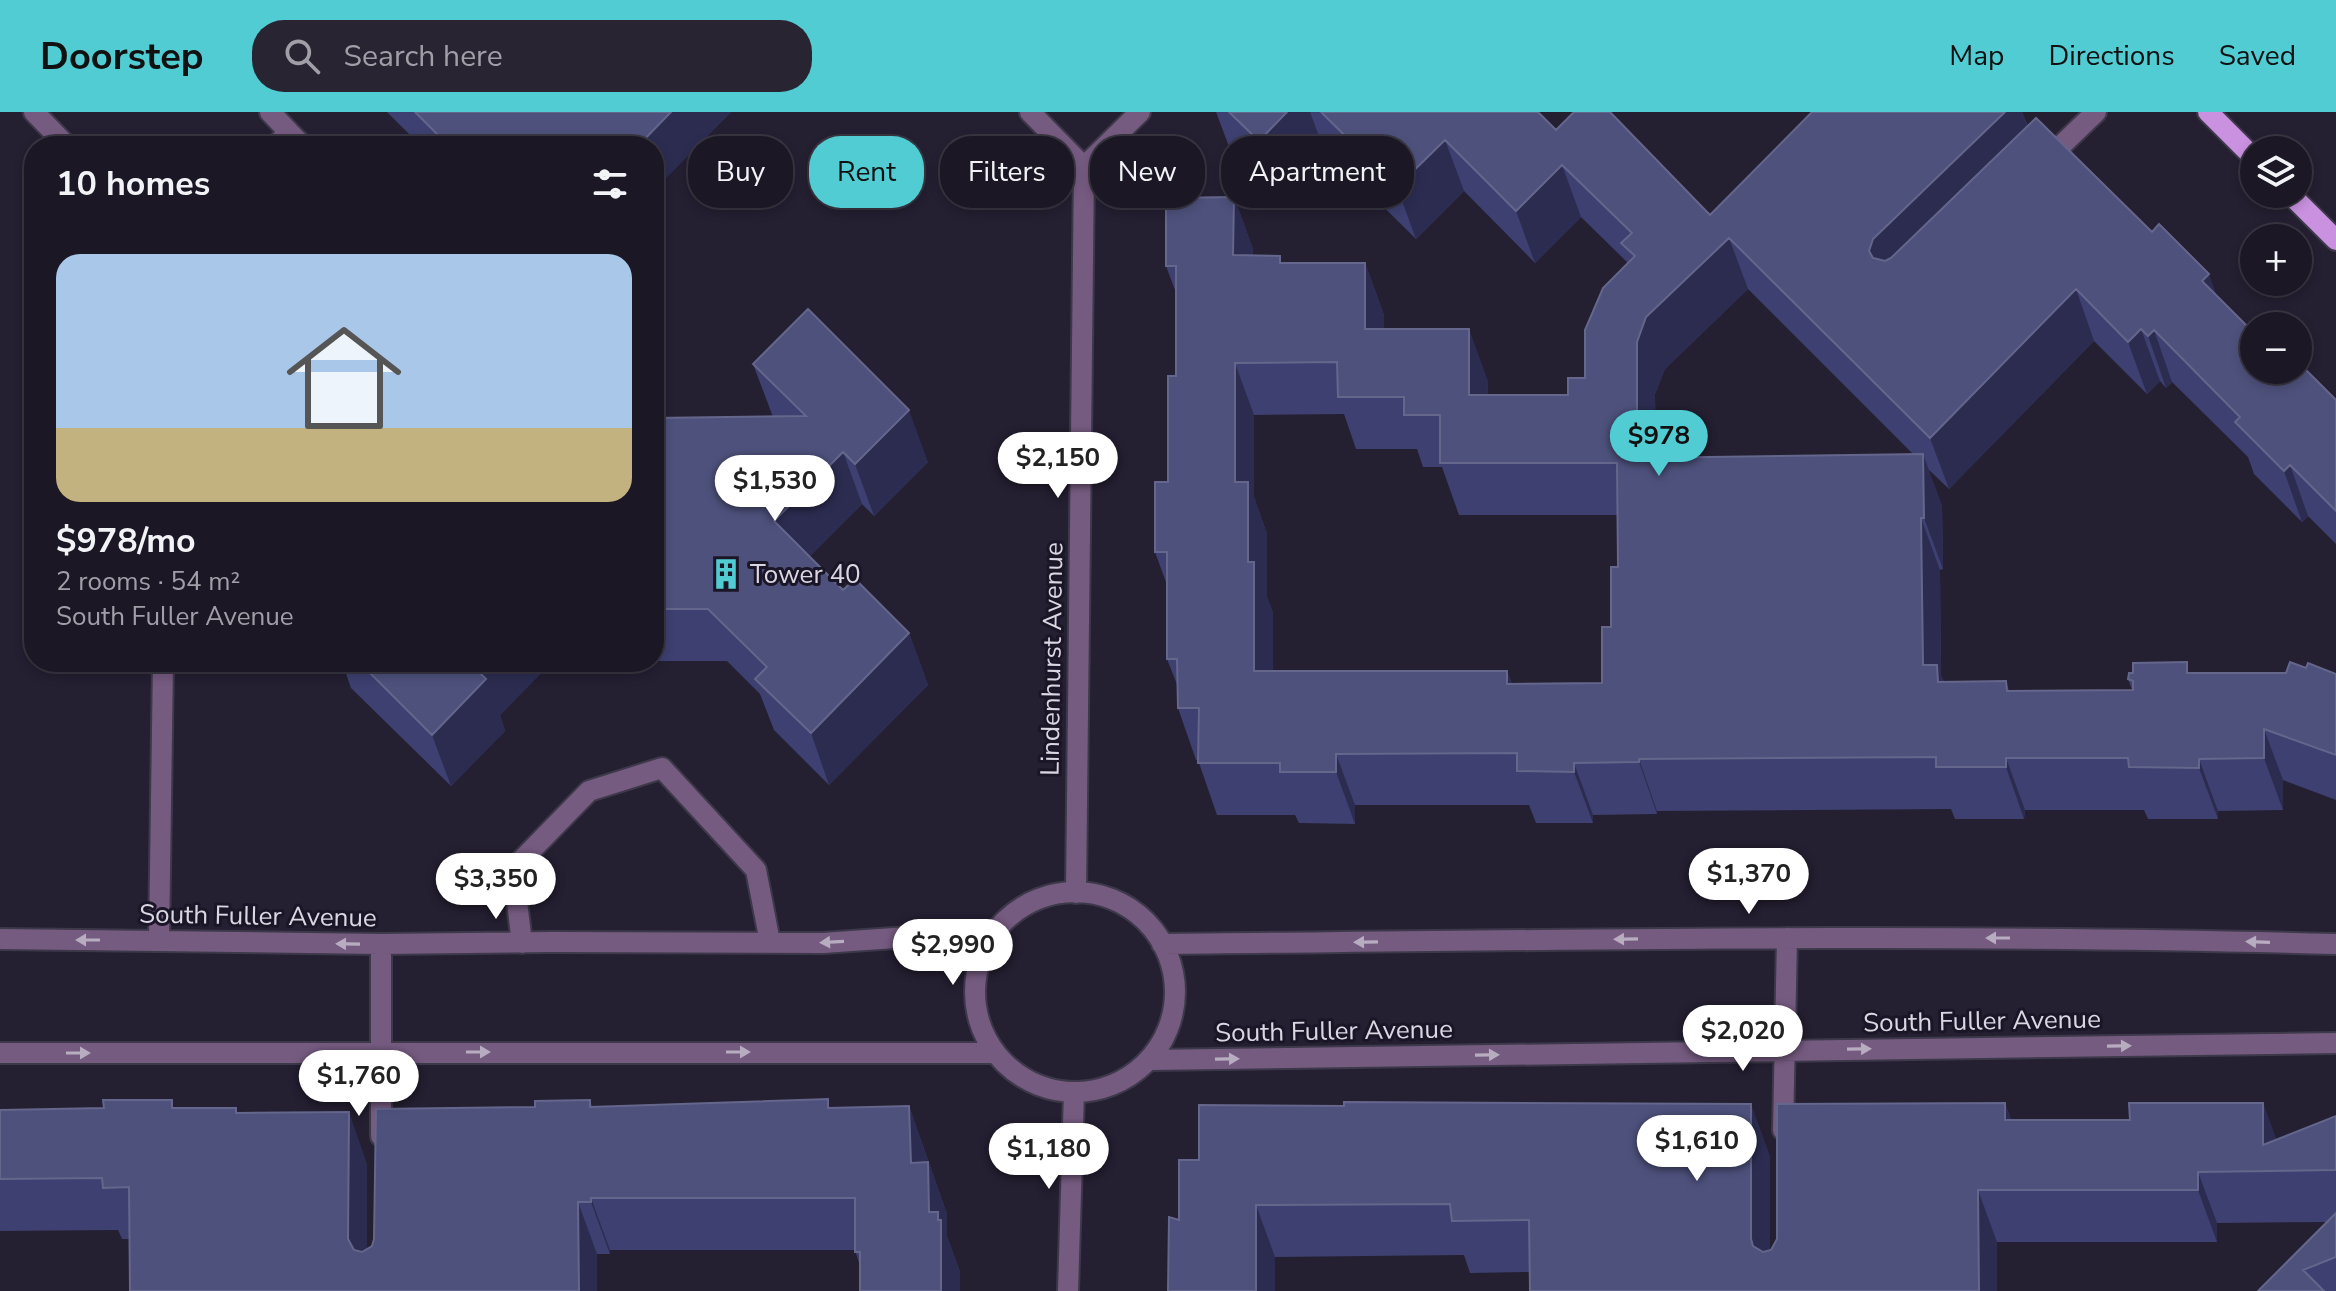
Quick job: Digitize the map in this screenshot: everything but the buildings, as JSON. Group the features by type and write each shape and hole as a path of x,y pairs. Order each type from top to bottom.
{"main road":[{"path":"2208,112 2240,144"},
{"path":"2304,208 2336,240"}],"street":[{"path":"34,112 57,136"},
{"path":"270,112 286,136"},
{"path":"1030,112 1084,167 1140,112"},
{"path":"2033,173 2096,112"},
{"name":"Lindenhurst Avenue","path":"1076,893 1084,167"},
{"path":"159,940 163,672"},
{"path":"522,943 513,869 589,791 662,768 756,870 770,942"},
{"path":"1076,893 1098,895 1124,905 1146,922 1162,944 1173,969 1175,996 1168,1031 1149,1060 1121,1082 1088,1092 1052,1091 1020,1077 994,1053 978,1021 975,986 980,958 994,931 1014,911 1040,898 1076,893"},
{"name":"South Fuller Avenue","path":"0,939 381,944 823,943 994,931"},
{"path":"1162,944 1787,938 2158,939 2336,944"},
{"path":"1783,1155 1787,938"},
{"path":"381,944 381,1163"},
{"name":"South Fuller Avenue","path":"1149,1060 2336,1043"},
{"path":"0,1053 994,1053"},
{"path":"1068,1291 1074,1092"}],"place":[{"name":"Tower 40","path":"726,574"}]}
